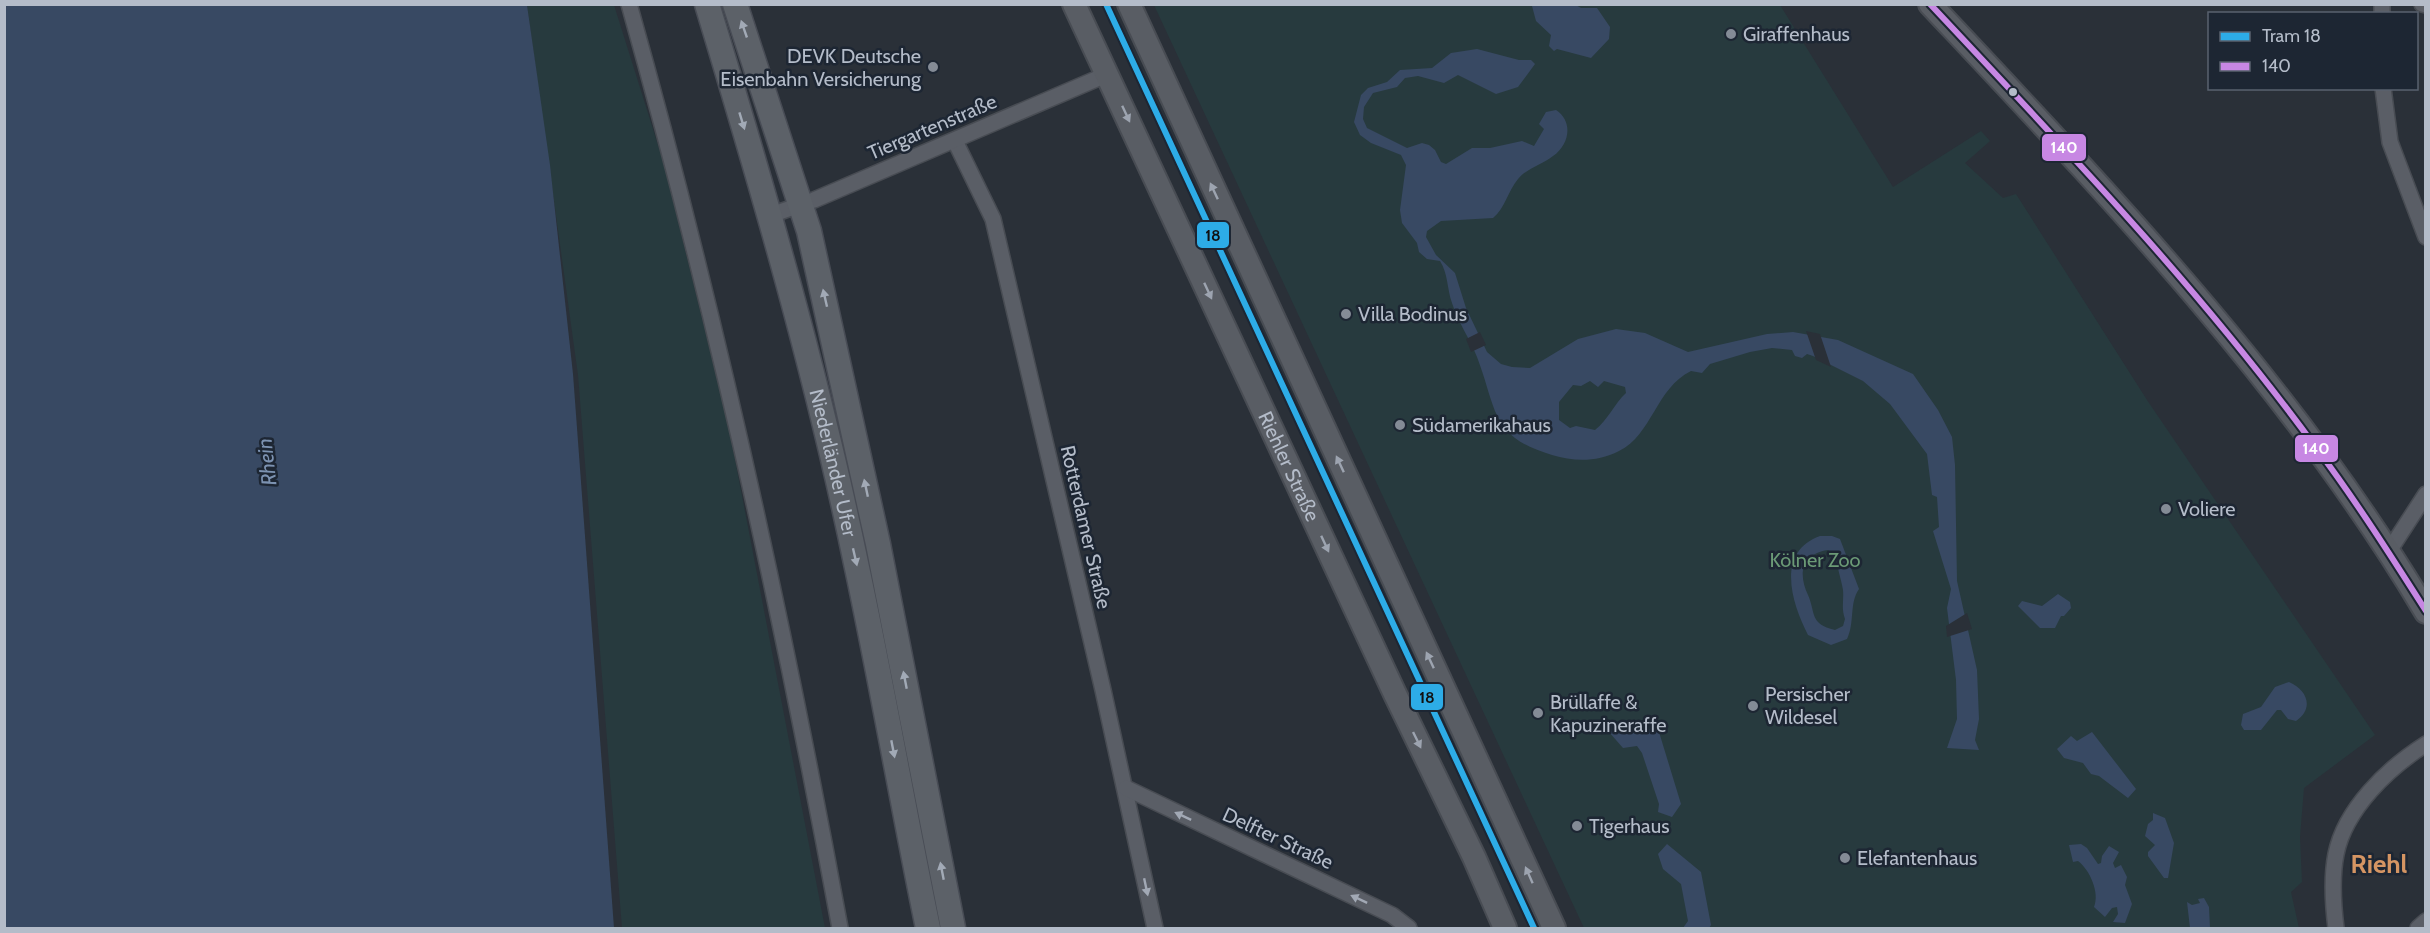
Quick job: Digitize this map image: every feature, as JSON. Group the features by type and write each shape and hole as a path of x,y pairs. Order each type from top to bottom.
{"main road":[{"name":"Niederländer Ufer","path":"706,4 771,215 856,561 928,928"},
{"name":"Niederländer Ufer","path":"735,4 802,204 878,544 953,928"},
{"name":"Riehler Straße","path":"1074,4 1505,928"},
{"path":"1129,4 1554,928"},
{"path":"1930,4 2160,255 2252,364 2338,477 2389,551 2426,612"}],"street":[{"path":"630,4 679,182 757,511 840,928"},
{"name":"Tiergartenstraße","path":"771,215 956,141 1108,74"},
{"path":"2383,90 2390,142 2426,237"},
{"name":"Rotterdamer Straße","path":"956,141 993,219 1126,788 1155,928"},
{"path":"2389,551 2426,494"},
{"path":"2336,928 2332,879 2339,840 2368,795 2395,767 2426,744"},
{"name":"Delfter Straße","path":"1126,788 1392,915 1409,928"},
{"path":"2418,928 2426,921"}],"green space":[{"path":"527,5 614,5 664,164 729,428 825,928 622,928 578,375"},
{"name":"Kölner Zoo","path":"1154,5 1780,5 1893,187 1981,131 1990,141 1965,163 2003,198 2016,194 2147,400 2375,735 2304,788 2300,837 2302,882 2291,892 2299,928 1584,928"}],"water":[{"name":"Rhein","path":"5,4 527,5 550,165 573,374 614,928 5,928"},
{"path":"1574,4 1581,8 1597,8 1610,27 1609,39 1591,58 1557,49 1554,51 1549,46 1551,35 1536,21 1532,6"},
{"path":"1477,49 1519,60 1531,60 1535,64 1518,87 1496,94 1458,75 1444,83 1418,76 1405,78 1397,87 1373,93 1364,107 1363,119 1367,128 1407,148 1422,143 1429,145 1435,150 1441,162 1446,164 1472,148 1490,148 1522,141 1534,146 1544,129 1539,124 1546,112 1556,110 1562,115 1567,127 1563,146 1549,159 1522,175 1493,218 1441,221 1427,231 1426,237 1436,255 1455,273 1466,308 1487,352 1501,364 1530,368 1578,339 1616,329 1645,333 1688,352 1767,334 1793,332 1838,340 1913,374 1938,410 1952,437 1955,465 1957,581 1977,670 1979,719 1975,740 1979,750 1947,748 1957,719 1956,680 1947,608 1951,589 1933,531 1939,527 1937,497 1932,495 1927,454 1890,404 1863,381 1813,356 1807,354 1802,358 1795,356 1792,350 1772,348 1710,364 1702,373 1691,371 1670,388 1630,444 1611,455 1578,460 1552,455 1532,448 1506,430 1493,406 1477,357 1450,298 1443,266 1440,261 1427,259 1419,252 1417,243 1402,223 1400,210 1406,165 1401,155 1371,143 1360,135 1354,122 1361,95 1368,88 1387,82 1400,70 1432,68 1451,53","holes":["1590,381 1598,387 1604,381 1625,387 1626,393 1595,430 1576,426 1570,428 1559,420 1559,402 1573,385 1581,386"]},
{"path":"1820,536 1840,539 1859,589 1854,600 1847,639 1831,645 1808,635 1793,594 1792,566 1797,554 1806,544","holes":["1828,550 1836,556 1843,590 1845,619 1843,626 1835,630 1817,621 1805,587 1803,573 1807,560 1819,552"]},
{"path":"2058,594 2070,602 2071,608 2064,616 2061,616 2055,628 2040,628 2018,606 2022,601 2042,606"},
{"path":"2289,682 2301,690 2306,700 2307,705 2302,716 2296,721 2288,719 2281,710 2277,710 2261,730 2244,730 2241,725 2243,714 2261,707 2275,687"},
{"path":"1629,722 1659,732 1681,804 1672,817 1658,812 1659,804 1642,753 1637,746 1623,748 1609,732"},
{"path":"2092,732 2136,789 2128,798 2099,776 2091,774 2083,763 2064,758 2057,749 2071,736 2077,741"},
{"path":"2153,813 2165,818 2174,843 2168,878 2164,878 2148,856 2148,852 2155,845 2145,836 2148,824 2153,820"},
{"path":"1667,844 1701,872 1711,925 1709,928 1683,928 1688,921 1681,884 1663,869 1658,854"},
{"path":"2081,844 2087,848 2098,864 2101,863 2102,856 2109,846 2119,852 2113,863 2115,868 2121,865 2127,877 2125,885 2132,904 2125,923 2113,922 2118,914 2117,907 2112,908 2105,917 2094,907 2096,895 2093,882 2078,861 2073,862 2069,845"},
{"path":"2204,898 2209,907 2210,928 2190,928 2187,902 2192,905 2200,903 2198,899"}],"pier":[{"path":"1806,331 1820,334 1831,367 1816,360"},
{"path":"1480,332 1486,345 1471,352 1466,339"},
{"path":"1967,613 1972,629 1947,637 1946,626"}],"tram line":[{"name":"18","path":"1106,4 1534,928"}],"transit line":[{"name":"140","path":"1930,4 2131,221 2227,333 2273,390 2331,469 2426,611"}],"place":[{"name":"Giraffenhaus","path":"1731,34"},
{"name":"DEVK Deutsche Eisenbahn Versicherung","path":"933,67"},
{"name":"Villa Bodinus","path":"1346,314"},
{"name":"Südamerikahaus","path":"1400,425"},
{"name":"Voliere","path":"2166,509"},
{"name":"Persischer Wildesel","path":"1753,706"},
{"name":"Brüllaffe & Kapuzineraffe","path":"1538,713"},
{"name":"Tigerhaus","path":"1577,826"},
{"name":"Elefantenhaus","path":"1845,858"}],"district":[{"name":"Riehl","path":"2379,864"}]}
